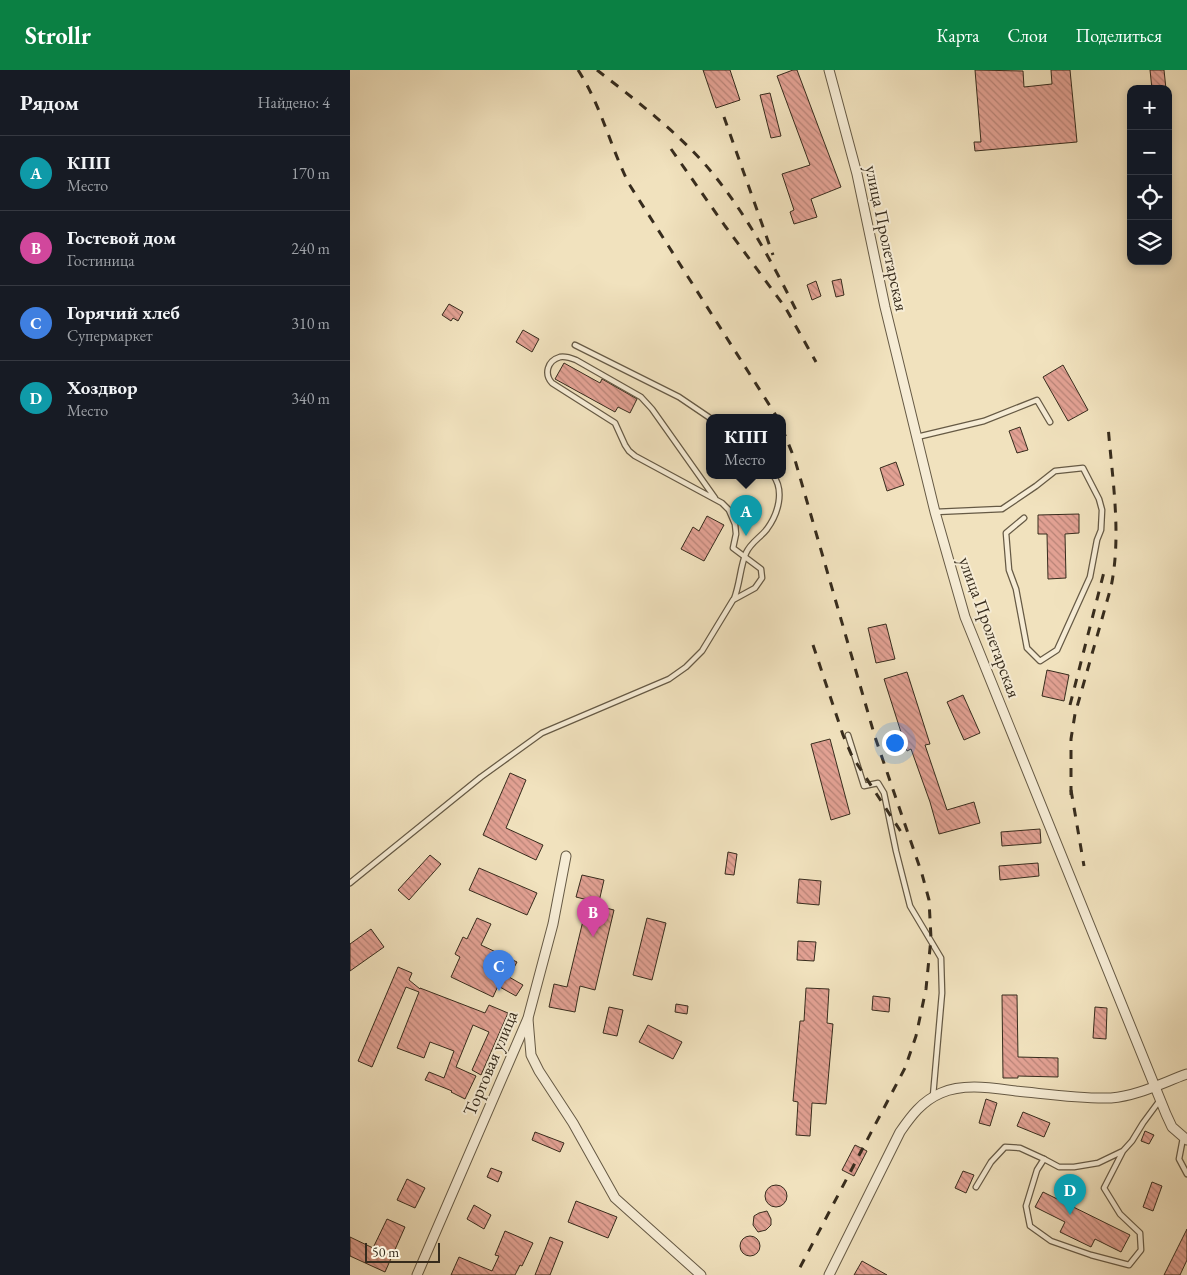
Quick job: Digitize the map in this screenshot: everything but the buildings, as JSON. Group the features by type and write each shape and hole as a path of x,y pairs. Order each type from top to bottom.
{"street":[{"name":"улица Пролетарская","path":"829,70 857,174 885,307 935,512 965,617 1160,1099 1172,1127 1185,1139"},
{"name":"Торговая улица","path":"417,1275 528,1018 553,924 566,856"},
{"path":"528,1018 532,1056 540,1072 573,1123 615,1198 701,1275"},
{"path":"830,1275 900,1132 916,1111 933,1097 943,1092 976,1087 1085,1098 1112,1098 1122,1097 1187,1074"}],"lane":[{"path":"575,345 679,398 706,415"},
{"path":"715,498 652,409 641,397 576,360 560,357 550,364 547,378 616,423 629,451 715,498 729,510 733,517 736,534 733,548 761,569 762,578 756,588 733,600"},
{"path":"917,438 984,420 1037,400 1050,422"},
{"path":"935,512 1002,509 1036,486 1055,470 1083,468 1100,499 1102,510 1101,530 1097,540 1090,577 1057,650 1040,661 1027,648 1016,589 1009,570 1006,533 1024,518"},
{"path":"350,883 481,777 536,736 678,674 702,651 733,600 745,556 754,541 768,528 778,504 780,488 776,479"},
{"path":"848,735 864,786 878,783 884,793 910,906 941,958 942,993 933,1097"},
{"path":"976,1187 992,1162 1005,1147 1020,1148 1059,1167 1074,1168 1098,1163 1123,1150 1132,1141 1160,1099"},
{"path":"1185,1139 1179,1159 1187,1174"},
{"path":"1044,1159 1037,1170 1026,1206 1030,1226 1051,1241 1129,1266 1141,1250 1140,1233 1120,1214 1104,1188 1123,1150"}],"railway":[{"path":"578,70 593,97 629,184 775,414"},
{"path":"597,70 665,125 703,162 730,196 754,233 796,310"},
{"path":"724,117 773,255"},
{"path":"671,149 785,307 816,362"},
{"path":"1071,795 1071,739 1075,714 1111,587 1114,567 1116,526 1108,425"},
{"path":"786,438 795,460 875,737 922,874 929,900 931,938 926,989 916,1036 905,1068 796,1275"},
{"path":"1070,705 1104,572"},
{"path":"813,645 843,735 852,756 905,838"},
{"path":"1071,790 1084,866"}],"place":[{"name":"КПП","path":"746,536"},
{"name":"Гостевой дом","path":"593,937"},
{"name":"Горячий хлеб","path":"499,991"},
{"name":"Хоздвор","path":"1070,1215"}]}
